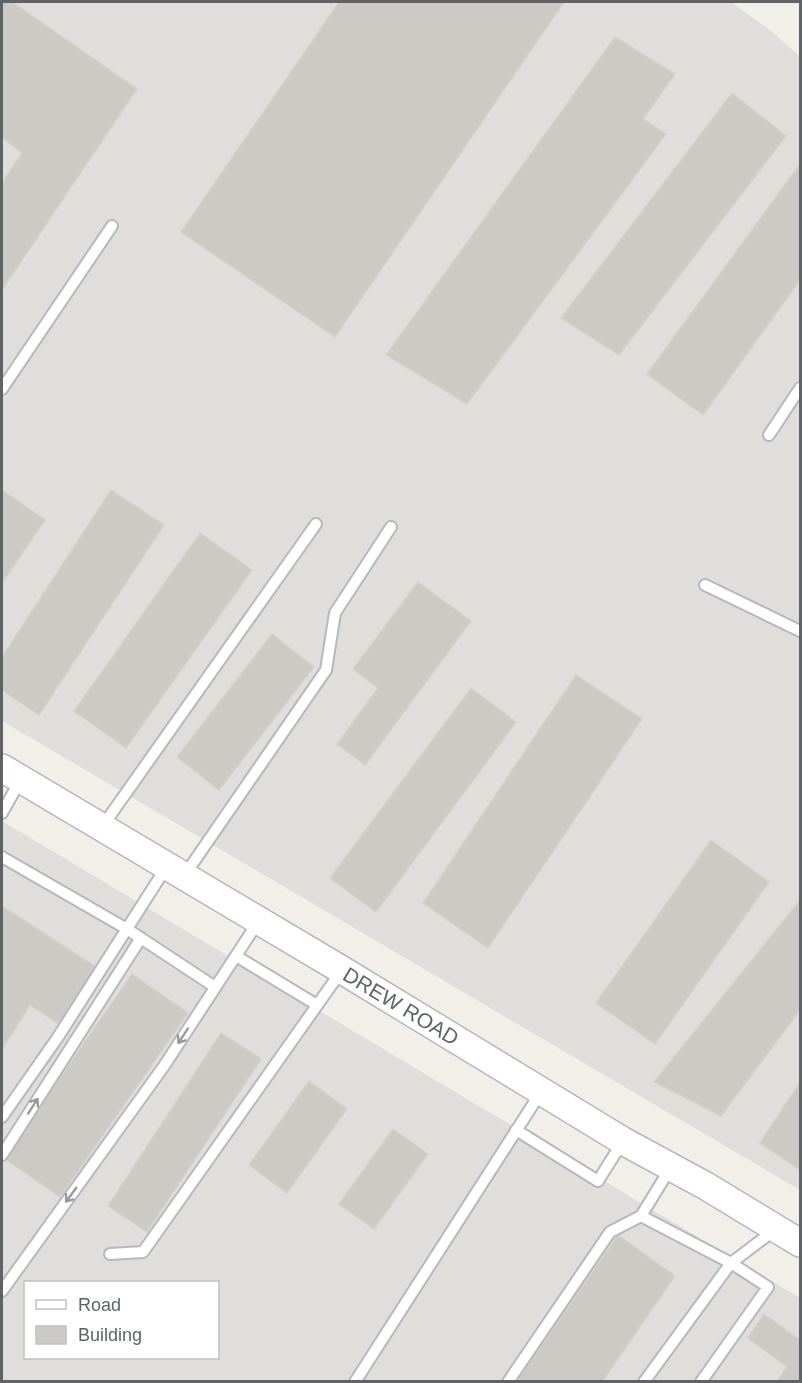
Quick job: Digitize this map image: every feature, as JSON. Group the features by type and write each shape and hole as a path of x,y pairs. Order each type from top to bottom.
{"street":[{"name":"DREW ROAD","path":"11,773 259,920 623,1141 706,1186 801,1243"}],"lane":[{"path":"2,387 112,226"},
{"path":"769,435 801,388"},
{"path":"102,827 316,524"},
{"path":"2,1117 58,1037 127,928 175,871 326,670 335,613 391,527"},
{"path":"705,585 801,631"},
{"path":"2,813 11,773"},
{"path":"2,857 127,928 215,987"},
{"path":"2,1291 164,1066 259,920"},
{"path":"2,1155 141,938"},
{"path":"236,956 317,1005"},
{"path":"110,1254 143,1252 342,970"},
{"path":"355,1382 542,1091"},
{"path":"516,1130 598,1181 623,1141"},
{"path":"508,1382 609,1232 640,1216 671,1167"},
{"path":"640,1216 731,1263 768,1287 701,1382"},
{"path":"644,1382 731,1263 776,1229"}],"shaded area":[{"path":"2,2 731,2 771,31 800,57 800,1190 2,721"},
{"path":"2,821 800,1298 800,1381 2,1381"}],"building":[{"path":"2,2 12,2 137,89 2,290 2,183 22,153 3,138 2,141"},
{"path":"339,2 564,2 335,337 181,232"},
{"path":"615,37 675,74 643,119 666,134 467,404 386,355"},
{"path":"732,93 786,136 619,355 561,318"},
{"path":"800,164 800,280 703,415 647,374"},
{"path":"2,490 45,520 2,583"},
{"path":"111,490 164,525 39,715 2,690 2,657"},
{"path":"200,533 252,570 126,748 74,711"},
{"path":"418,582 471,621 365,765 337,744 378,688 353,669"},
{"path":"272,634 314,667 219,790 177,757"},
{"path":"576,675 642,719 488,948 423,903"},
{"path":"471,688 516,722 376,912 330,878"},
{"path":"711,840 769,882 655,1044 596,1003"},
{"path":"800,900 800,1010 721,1116 654,1082"},
{"path":"2,906 96,967 59,1024 30,1005 2,1049"},
{"path":"132,974 188,1013 60,1197 4,1158"},
{"path":"221,1033 261,1059 147,1232 108,1206"},
{"path":"309,1081 347,1109 287,1193 249,1165"},
{"path":"800,1082 800,1170 760,1143"},
{"path":"393,1129 428,1154 374,1229 339,1204"},
{"path":"618,1235 675,1276 602,1382 516,1382"},
{"path":"764,1314 800,1340 800,1382 777,1382 787,1367 748,1338"}]}
